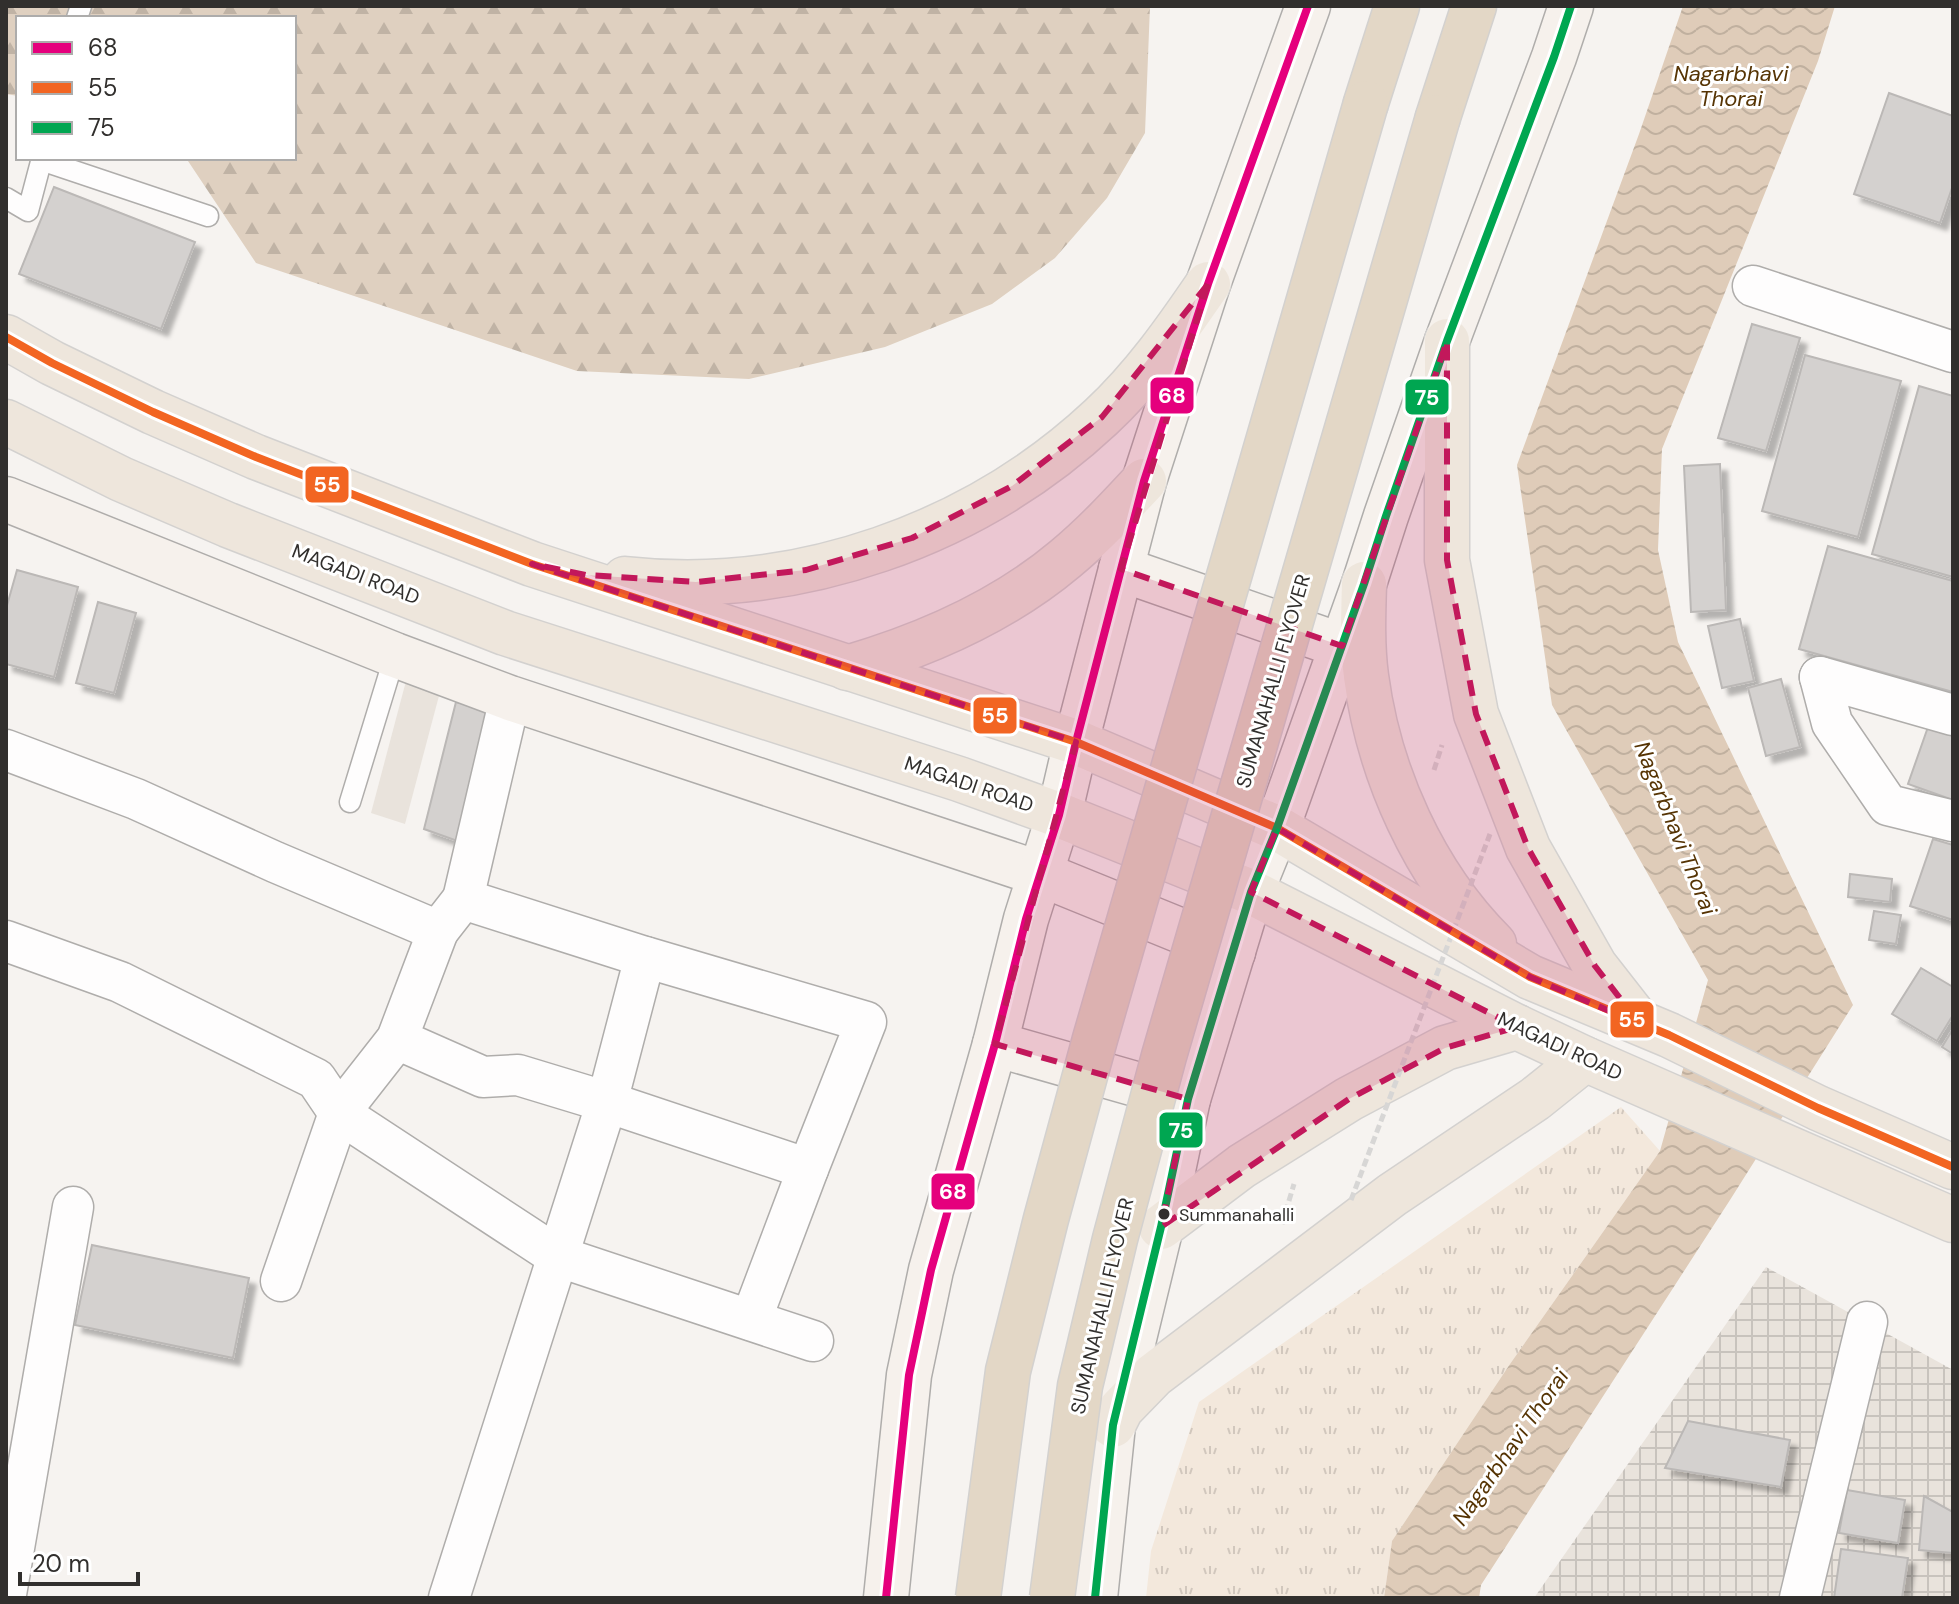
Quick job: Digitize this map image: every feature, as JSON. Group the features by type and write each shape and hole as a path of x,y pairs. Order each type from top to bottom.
{"highway":[{"path":"978,1598 1008,1371 1046,1219 1099,1023 1366,103 1397,6"},
{"name":"SUMANAHALLI FLYOVER","path":"1052,1598 1080,1386 1115,1239 1164,1056 1438,117 1474,6"}],"main road":[{"path":"532,564 586,575 641,581 696,582 806,570 912,538 962,515 1012,486 1102,417 1150,364 1208,284"},
{"path":"6,337 153,412 256,457 532,564 1076,742 1277,828 1530,977 1655,1030 1818,1108 1953,1167"},
{"path":"1447,341 1447,560 1476,714 1528,848 1595,966 1655,1030"},
{"name":"MAGADI ROAD","path":"6,422 121,479 228,525 505,633 959,779 1059,815 1251,892 1585,1059 1953,1220"},
{"path":"847,668 935,638 978,618 1017,594 1063,561 1106,523 1144,481"},
{"path":"1364,584 1366,675 1378,735 1402,807 1426,854 1456,899 1491,940 1530,977"},
{"path":"1161,1227 1242,1166 1349,1099 1445,1048 1517,1027"},
{"path":"1113,1425 1121,1409 1154,1375 1392,1195 1535,1099 1585,1059"}],"street":[{"path":"886,1598 909,1375 931,1270 995,1044 1026,919 1059,815 1144,481 1208,284 1308,6"},
{"path":"1095,1598 1113,1425 1188,1099 1251,892 1342,646 1447,341 1571,6"},
{"path":"1753,286 1953,352"},
{"path":"6,499 510,698 1041,874 1233,952"},
{"path":"1121,569 1342,646"},
{"path":"1953,715 1820,677 1832,723 1888,805 1953,821"},
{"path":"281,1281 339,1113 397,1039 438,931 463,899 510,698"},
{"path":"6,750 136,799 438,931"},
{"path":"463,899 866,1022 751,1320"},
{"path":"6,941 120,982 316,1079 339,1113 557,1256 813,1341"},
{"path":"449,1598 607,1102 645,957"},
{"path":"397,1039 483,1077 518,1075 808,1169"},
{"path":"995,1044 1188,1099"},
{"path":"6,1594 73,1207"},
{"path":"1800,1598 1867,1322"}],"lane":[{"path":"6,198 28,211 41,160"},
{"path":"44,160 208,216"},
{"path":"350,802 395,655"}],"path":[{"path":"1351,1200 1490,834"},
{"path":"1282,1226 1295,1181"}],"highlighted area":[{"path":"1208,284 1121,569 1342,646 1447,341 1447,560 1476,714 1528,848 1595,966 1640,1024 1530,977 1277,828 1251,892 1517,1027 1445,1048 1349,1099 1161,1227 1188,1099 995,1044 1076,742 532,564 586,575 696,582 806,570 912,538 1012,486 1102,417"}],"shaded area":[{"path":"406,681 440,692 405,824 371,813"},
{"path":"1766,1267 1953,1370 1953,1598 1534,1598"}],"green space":[{"path":"6,6 1150,6 1145,133 1107,198 1055,258 992,304 885,347 749,379 577,371 256,263 187,160 296,160 296,16 16,16 16,96 6,94"},
{"path":"1621,1107 1660,1151 1510,1364 1392,1541 1384,1598 1146,1598 1151,1551 1199,1402"}],"water":[{"name":"Nagarbhavi Thorai","path":"1683,6 1835,6 1818,61 1662,449 1658,550 1678,642 1853,1005 1481,1585 1479,1598 1384,1598 1392,1541 1510,1364 1660,1151 1708,980 1552,705 1517,465"}],"building":[{"path":"1889,93 1953,116 1953,185 1940,223 1854,194"},
{"path":"54,187 195,242 161,329 19,274"},
{"path":"1752,324 1800,338 1766,451 1718,438"},
{"path":"1805,355 1901,381 1858,537 1762,511"},
{"path":"1919,386 1953,396 1953,577 1872,554"},
{"path":"1720,464 1726,610 1691,612 1684,466"},
{"path":"1828,546 1953,581 1953,692 1799,649"},
{"path":"17,570 78,587 54,677 6,664 6,609"},
{"path":"98,602 136,613 114,693 76,683"},
{"path":"1740,619 1754,681 1722,688 1708,626"},
{"path":"1781,679 1800,747 1766,756 1748,688"},
{"path":"456,702 498,712 463,843 424,829"},
{"path":"1928,727 1953,736 1953,800 1908,784"},
{"path":"1933,839 1953,845 1953,920 1910,906"},
{"path":"1850,874 1892,879 1890,902 1848,897"},
{"path":"1874,911 1901,915 1896,944 1869,940"},
{"path":"1921,968 1953,987 1953,1015 1937,1041 1892,1014"},
{"path":"1953,1029 1953,1054 1942,1047"},
{"path":"92,1245 249,1278 233,1358 75,1325"},
{"path":"1688,1421 1790,1440 1781,1487 1665,1468"},
{"path":"1847,1490 1905,1500 1898,1543 1839,1533"},
{"path":"1924,1496 1953,1512 1953,1553 1919,1550"},
{"path":"1841,1549 1908,1558 1902,1598 1834,1598"}],"transit line":[{"name":"68","path":"886,1598 909,1375 931,1270 995,1044 1026,919 1059,815 1144,481 1208,284 1308,6"},
{"name":"75","path":"1095,1598 1113,1425 1188,1099 1251,892 1364,584 1447,341 1571,6"},
{"name":"55","path":"6,337 153,412 256,457 532,564 1076,742 1277,828 1530,977 1669,1035 1818,1108 1953,1167"}],"place":[{"name":"Summanahalli","path":"1164,1214"}]}
